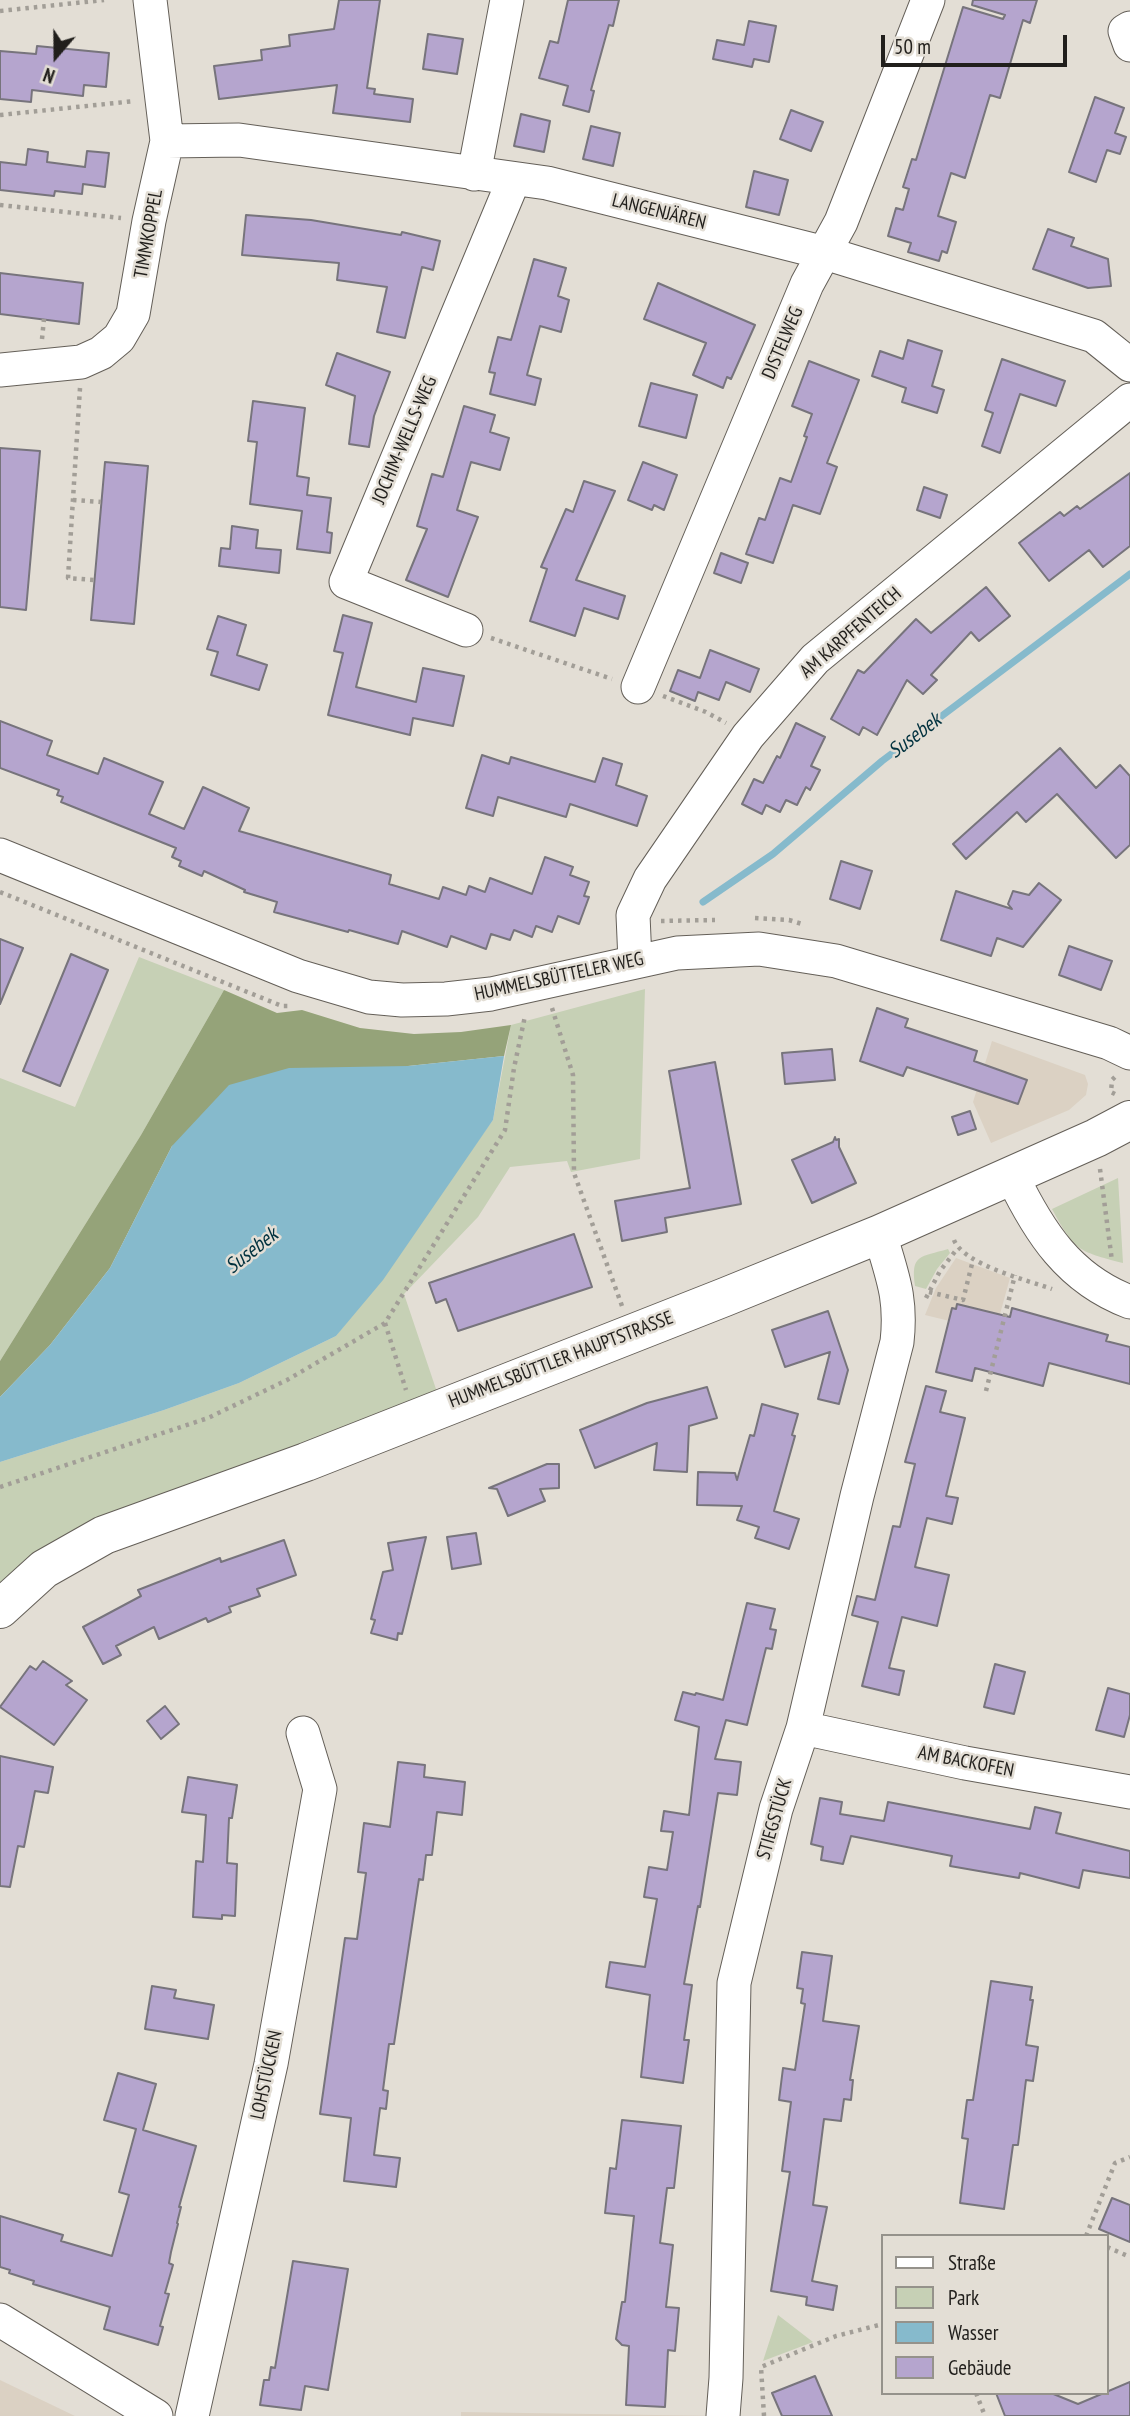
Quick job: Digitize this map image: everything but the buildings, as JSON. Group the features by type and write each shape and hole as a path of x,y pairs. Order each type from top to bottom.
{"main road":[{"name":"HUMMELSBÜTTLER HAUPTSTRASSE","path":"0,1609 44,1569 104,1535 306,1462 880,1234 1096,1138 1125,1108"}],"street":[{"name":"TIMMKOPPEL","path":"0,370 81,362 101,353 119,338 133,314 149,221 167,141 150,0"},
{"path":"474,174 508,0"},
{"name":"DISTELWEG","path":"638,687 807,284 841,222 928,0"},
{"path":"1130,28 1125,31 1130,45"},
{"name":"LANGENJÄREN","path":"167,141 239,140 547,183 825,253 1094,336 1130,365"},
{"name":"JOCHIM-WELLS-WEG","path":"466,630 346,582 514,179"},
{"name":"AM KARPFENTEICH","path":"635,961 632,915 646,888 748,736 807,668 1130,400"},
{"name":"HUMMELSBÜTTELER WEG","path":"0,855 298,976 369,997 401,1000 446,999 491,994 677,953 760,949 797,953 848,965 1109,1043 1118,1070"},
{"path":"1012,1176 1028,1208 1065,1261 1077,1273 1115,1296"},
{"name":"STIEGSTÜCK","path":"723,2416 734,1983 776,1809 803,1728 854,1509 897,1342 900,1316 896,1286 880,1234"},
{"name":"AM BACKOFEN","path":"803,1728 965,1763 1130,1792"},
{"name":"LOHSTÜCKEN","path":"192,2416 271,2064 320,1789 303,1733"},
{"path":"0,2320 156,2416"}],"path":[{"path":"0,11 104,0"},
{"path":"0,115 163,98"},
{"path":"0,205 149,221"},
{"path":"81,362 68,578 94,580"},
{"path":"73,500 101,502"},
{"path":"466,630 706,712"},
{"path":"544,983 573,1074 574,1173 632,1333"},
{"path":"0,1487 208,1418 287,1380 385,1324 505,1130 526,1012"},
{"path":"1118,1070 1111,1092 1125,1108"},
{"path":"954,1240 957,1249 973,1259 1084,1300 1115,1296 1096,1138"},
{"path":"896,1286 962,1300 973,1259"},
{"path":"986,1391 1015,1275"},
{"path":"385,1324 415,1418"},
{"path":"1087,2234 1115,2163 1130,2157"},
{"path":"1109,2249 1130,2257"},
{"path":"764,2416 761,2367 836,2336 881,2325"},
{"path":"976,2395 985,2416"}],"shaded area":[{"path":"992,1041 1085,1075 1088,1084 1086,1095 1069,1110 991,1143 973,1102"},
{"path":"956,1258 1010,1278 995,1332 925,1315 936,1288"},
{"path":"0,2380 75,2416 0,2416"},
{"path":"461,2412 720,2416 461,2416"}],"green space":[{"path":"139,957 224,990 141,1135 0,1361 0,1078 75,1107"},
{"path":"645,989 640,1159 571,1172 567,1161 510,1167 478,1217 404,1294 440,1401 179,1504 0,1607 0,1462 239,1383 336,1336 493,1120 511,1025"},
{"path":"224,990 277,1013 302,1010 360,1028 414,1034 461,1032 511,1025 504,1056 408,1066 172,1146 110,1268 50,1345 0,1397 0,1361 141,1135"},
{"path":"1118,1178 1123,1263 1086,1252 1079,1247 1066,1233 1052,1209"},
{"path":"948,1249 950,1253 926,1289 915,1286 916,1262 924,1256"},
{"path":"778,2315 813,2342 763,2361"}],"water":[{"path":"504,1056 493,1120 383,1280 336,1336 239,1383 0,1462 0,1397 50,1345 110,1268 172,1146 229,1085 289,1068 408,1066"}],"waterway":[{"name":"Susebek","path":"703,902 773,854 882,761 1130,574"}]}
